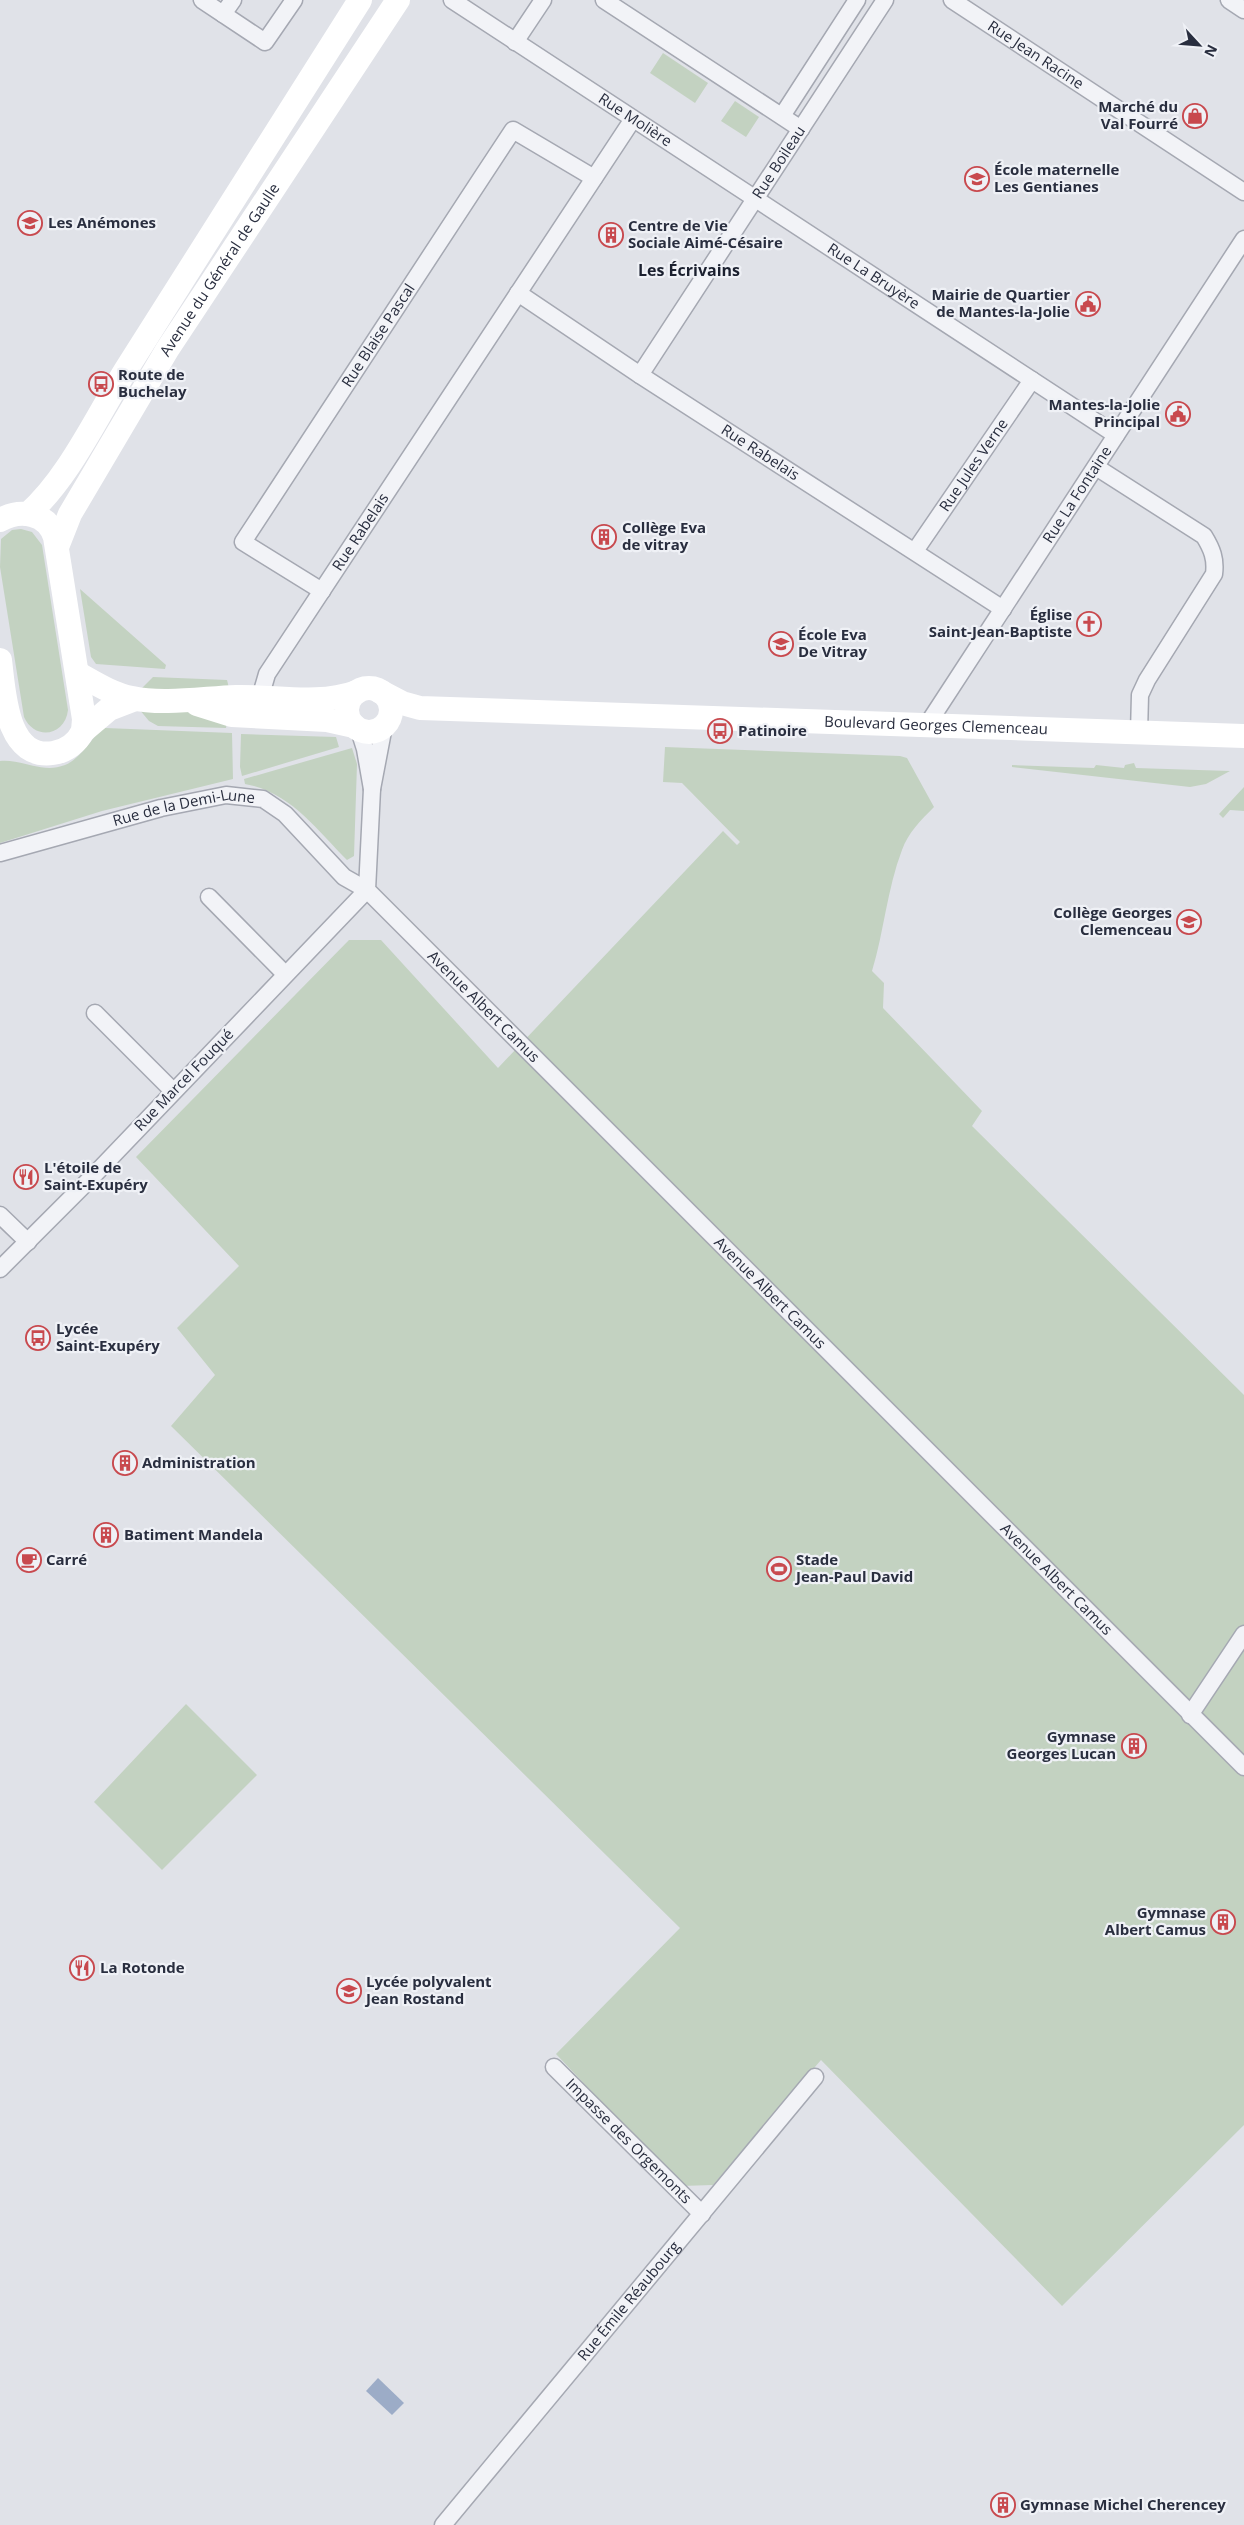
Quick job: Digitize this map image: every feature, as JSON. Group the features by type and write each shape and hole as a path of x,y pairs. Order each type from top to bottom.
{"main road":[{"name":"Avenue du Général de Gaulle","path":"28,514 48,496 59,480 113,390 360,0"},
{"name":"Avenue du Général de Gaulle","path":"57,547 70,514 167,350 398,0"},
{"path":"0,520 12,514 28,514 49,524 57,547 77,673 83,731"},
{"path":"0,660 2,692 12,725 24,746 37,753 55,753 69,747 83,731 109,709 135,699"},
{"path":"77,673 107,690 135,699 260,698 333,700 368,691 387,698 391,709 384,725 370,732 327,720 232,715 183,700"},
{"path":"357,728 347,711 349,700 368,691"},
{"name":"Boulevard Georges Clemenceau","path":"368,691 420,708 1244,736"},
{"name":"Boulevard Georges Clemenceau","path":"384,725 420,708"},
{"path":"0,748 24,746"}],"street":[{"path":"202,0 228,7 265,42 294,0"},
{"name":"Rue Molière","path":"452,0 755,199"},
{"path":"515,42 543,0"},
{"path":"604,0 801,129"},
{"path":"782,116 857,0"},
{"name":"Rue Boileau","path":"640,375 885,0"},
{"name":"Rue Jean Racine","path":"952,0 1244,192"},
{"path":"1229,0 1244,10"},
{"name":"Rue Rabelais","path":"260,698 267,674 633,119"},
{"name":"Rue Blaise Pascal","path":"322,591 242,542 513,130 594,178"},
{"name":"Rue La Bruyère","path":"755,199 1116,435"},
{"name":"Rue La Fontaine","path":"927,726 1244,239"},
{"name":"Rue Rabelais","path":"518,293 640,375 1003,609"},
{"name":"Rue Jules Verne","path":"915,551 1032,380"},
{"path":"1096,467 1204,536 1213,550 1214,574 1147,680 1140,695 1138,732"},
{"path":"367,890 372,790 384,725"},
{"path":"357,728 365,749 372,790"},
{"name":"Rue de la Demi-Lune","path":"0,853 161,808 226,795 263,799 285,814 344,877 367,890"},
{"name":"Rue Marcel Fouqué","path":"0,1269 367,890"},
{"name":"Avenue Albert Camus","path":"367,890 1244,1767"},
{"path":"209,897 285,974"},
{"path":"95,1013 173,1091"},
{"path":"0,1215 28,1242"},
{"path":"1190,1715 1244,1634"},
{"name":"Impasse des Orgemonts","path":"554,2067 702,2214"},
{"name":"Rue Émile Réaubourg","path":"443,2525 815,2077"}],"green space":[{"path":"663,53 708,83 695,103 650,73"},
{"path":"735,101 759,117 746,137 721,121"},
{"path":"21,529 32,532 42,545 68,710 66,719 61,725 56,730 49,732 35,730 24,717 0,567 1,539 12,530"},
{"path":"80,589 166,665 165,669 96,664 91,657"},
{"path":"153,677 227,680 230,692 141,689"},
{"path":"139,709 202,711 227,720 226,728 158,726 149,721"},
{"path":"105,728 232,733 233,779 102,811 0,843 0,761 48,768 65,765 77,757 97,734"},
{"path":"241,734 336,737 339,747 242,776 240,767"},
{"name":"Stade Jean-Paul David","path":"665,747 900,756 907,758 934,807 911,832 902,850 893,880 872,971 884,983 883,1008 982,1111 972,1126 1244,1395 1244,2125 1062,2306 821,2060 713,2185 681,2186 556,2054 680,1928 171,1426 215,1375 177,1328 239,1266 136,1157 349,940 381,940 498,1068 723,831 737,845 740,842 682,783 663,782"},
{"path":"352,748 357,764 354,856 347,860 313,824 289,803 261,788 245,784 244,779"},
{"path":"1134,763 1136,768 1230,771 1206,784 1190,787 1012,767 1012,765 1094,768 1096,765 1124,768 1125,765"},
{"path":"1244,787 1244,811 1230,810 1223,818 1219,814"},
{"path":"186,1704 257,1775 162,1870 94,1802"}],"water":[{"path":"378,2378 404,2403 392,2415 366,2391"}],"place":[{"name":"Marché du Val Fourré","path":"1195,116"},
{"name":"École maternelle Les Gentianes","path":"977,179"},
{"name":"Les Anémones","path":"30,223"},
{"name":"Centre de Vie Sociale Aimé-Césaire","path":"611,235"},
{"name":"Mairie de Quartier de Mantes-la-Jolie","path":"1088,304"},
{"name":"Route de Buchelay","path":"101,384"},
{"name":"Mantes-la-Jolie Principal","path":"1178,414"},
{"name":"Collège Eva de vitray","path":"604,537"},
{"name":"Église Saint-Jean-Baptiste","path":"1089,624"},
{"name":"École Eva De Vitray","path":"781,644"},
{"name":"Patinoire","path":"720,731"},
{"name":"Collège Georges Clemenceau","path":"1189,922"},
{"name":"L'étoile de Saint-Exupéry","path":"26,1177"},
{"name":"Lycée Saint-Exupéry","path":"38,1338"},
{"name":"Administration","path":"125,1463"},
{"name":"Batiment Mandela","path":"106,1535"},
{"name":"Carré","path":"29,1560"},
{"name":"Stade Jean-Paul David","path":"779,1569"},
{"name":"Gymnase Georges Lucan","path":"1134,1746"},
{"name":"Gymnase Albert Camus","path":"1223,1922"},
{"name":"La Rotonde","path":"82,1968"},
{"name":"Lycée polyvalent Jean Rostand","path":"349,1991"},
{"name":"Gymnase Michel Cherencey","path":"1003,2505"}],"district":[{"name":"Les Écrivains","path":"689,270"}]}
